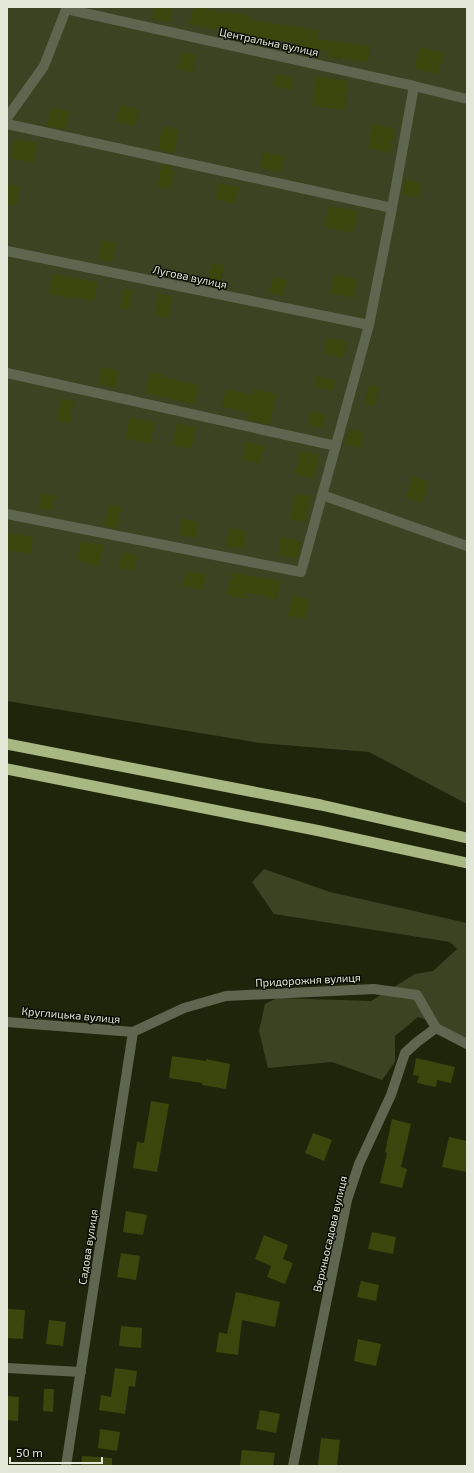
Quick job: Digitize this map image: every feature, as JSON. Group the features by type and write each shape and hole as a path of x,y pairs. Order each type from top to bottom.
{"highway":[{"path":"7,744 320,805 467,838"},
{"path":"7,769 320,831 467,863"}],"street":[{"name":"Центральна вулиця","path":"66,8 467,99"},
{"path":"7,118 44,66 66,8"},
{"path":"7,514 300,572 369,325 414,86"},
{"path":"7,124 392,208"},
{"name":"Лугова вулиця","path":"7,251 369,325"},
{"path":"7,373 336,446"},
{"path":"322,495 467,546"},
{"name":"Придорожня вулиця","path":"134,1032 184,1008 226,996 374,989 417,995 436,1028"},
{"name":"Круглицька вулиця","path":"7,1022 134,1032"},
{"path":"436,1028 467,1044"},
{"name":"Верхньосадова вулиця","path":"293,1466 347,1200 358,1164 391,1095 405,1053 436,1028"},
{"name":"Садова вулиця","path":"66,1466 134,1032"},
{"path":"7,1368 81,1372"}],"green space":[{"path":"7,7 467,7 467,804 369,752 260,743 7,701"},
{"path":"264,869 330,892 467,923 467,1039 439,1024 418,1017 395,1036 395,1062 382,1080 332,1062 268,1068 259,1031 265,1004 277,998 371,1001 415,974 433,971 457,949 450,942 274,914 252,882"}],"building":[{"path":"154,7 172,7 170,22 152,19"},
{"path":"194,7 224,13 225,10 250,16 250,20 319,30 317,39 370,46 368,62 328,57 328,51 297,47 297,43 262,38 215,28 214,30 189,24"},
{"path":"420,47 444,53 438,75 414,68"},
{"path":"182,52 196,55 192,73 177,69"},
{"path":"275,74 293,77 291,90 273,86"},
{"path":"316,76 348,81 344,110 312,106"},
{"path":"120,105 139,109 135,126 116,122"},
{"path":"51,107 70,111 65,130 47,126"},
{"path":"372,124 395,129 390,153 368,148"},
{"path":"163,126 179,130 174,154 158,149"},
{"path":"15,139 38,143 34,163 11,158"},
{"path":"264,152 285,156 281,173 260,168"},
{"path":"162,164 171,166 170,170 174,171 170,189 157,186"},
{"path":"405,179 421,183 418,198 402,195"},
{"path":"218,183 239,187 235,204 215,199"},
{"path":"7,184 20,187 16,206 7,204"},
{"path":"329,206 358,211 353,233 324,227"},
{"path":"102,240 116,243 112,262 98,259"},
{"path":"212,263 224,265 220,288 207,285"},
{"path":"53,274 98,282 94,301 74,297 73,299 49,294"},
{"path":"334,274 358,279 354,298 330,293"},
{"path":"273,277 287,280 283,296 269,293"},
{"path":"124,289 133,291 130,310 120,308"},
{"path":"158,293 172,296 168,318 154,315"},
{"path":"327,337 347,341 343,358 324,354"},
{"path":"102,367 119,371 116,388 99,384"},
{"path":"150,372 163,374 163,377 199,385 194,405 146,393"},
{"path":"316,376 335,380 333,391 314,387"},
{"path":"369,385 379,387 375,406 365,404"},
{"path":"226,389 253,395 254,389 276,394 270,425 247,420 249,413 222,407"},
{"path":"61,398 74,401 70,423 56,420"},
{"path":"311,411 326,415 323,428 308,425"},
{"path":"130,417 155,422 150,444 125,438"},
{"path":"177,423 196,427 191,449 172,445"},
{"path":"349,429 364,432 361,448 345,444"},
{"path":"246,442 264,446 260,464 242,460"},
{"path":"300,451 319,455 314,479 295,474"},
{"path":"413,476 429,482 422,503 406,497"},
{"path":"41,493 55,496 52,510 38,508"},
{"path":"295,493 311,496 306,522 290,519"},
{"path":"109,505 122,507 117,529 104,526"},
{"path":"182,518 199,522 196,538 179,535"},
{"path":"230,528 247,531 244,549 226,546"},
{"path":"9,532 33,537 30,554 7,550"},
{"path":"281,537 301,541 298,559 278,555"},
{"path":"81,541 104,545 99,566 77,561"},
{"path":"122,552 137,555 135,571 119,568"},
{"path":"186,571 206,574 203,590 183,586"},
{"path":"232,572 281,581 277,599 246,593 245,599 227,595"},
{"path":"292,595 309,599 305,619 288,616"},
{"path":"172,1056 206,1061 206,1059 230,1064 226,1089 202,1085 202,1083 169,1078"},
{"path":"416,1058 455,1067 451,1083 437,1080 436,1087 417,1083 419,1076 413,1075"},
{"path":"151,1101 169,1104 157,1172 133,1168 137,1142 144,1143"},
{"path":"392,1119 411,1124 401,1167 407,1169 402,1188 380,1183 387,1153 385,1152"},
{"path":"313,1133 332,1140 324,1161 305,1153"},
{"path":"449,1137 467,1141 466,1172 442,1167"},
{"path":"126,1211 147,1215 143,1235 123,1232"},
{"path":"372,1232 396,1237 393,1254 368,1249"},
{"path":"264,1235 288,1245 283,1259 293,1263 285,1284 267,1277 271,1266 255,1259"},
{"path":"121,1253 140,1256 136,1280 117,1277"},
{"path":"361,1281 379,1285 376,1301 357,1297"},
{"path":"236,1292 280,1302 275,1327 242,1320 238,1355 216,1352 219,1332 227,1334"},
{"path":"8,1309 25,1310 23,1339 7,1338"},
{"path":"49,1320 66,1322 63,1346 46,1344"},
{"path":"121,1326 142,1328 141,1348 119,1346"},
{"path":"358,1339 381,1344 376,1366 354,1361"},
{"path":"115,1368 137,1371 135,1387 129,1386 125,1414 99,1410 101,1395 111,1397"},
{"path":"44,1389 54,1389 53,1412 43,1411"},
{"path":"7,1396 19,1397 18,1421 7,1420"},
{"path":"260,1410 280,1414 276,1433 256,1429"},
{"path":"100,1429 120,1432 117,1451 98,1448"},
{"path":"321,1438 340,1440 337,1466 318,1465"},
{"path":"242,1450 275,1453 273,1466 240,1466"},
{"path":"82,1456 112,1458 112,1466 81,1466"}]}
